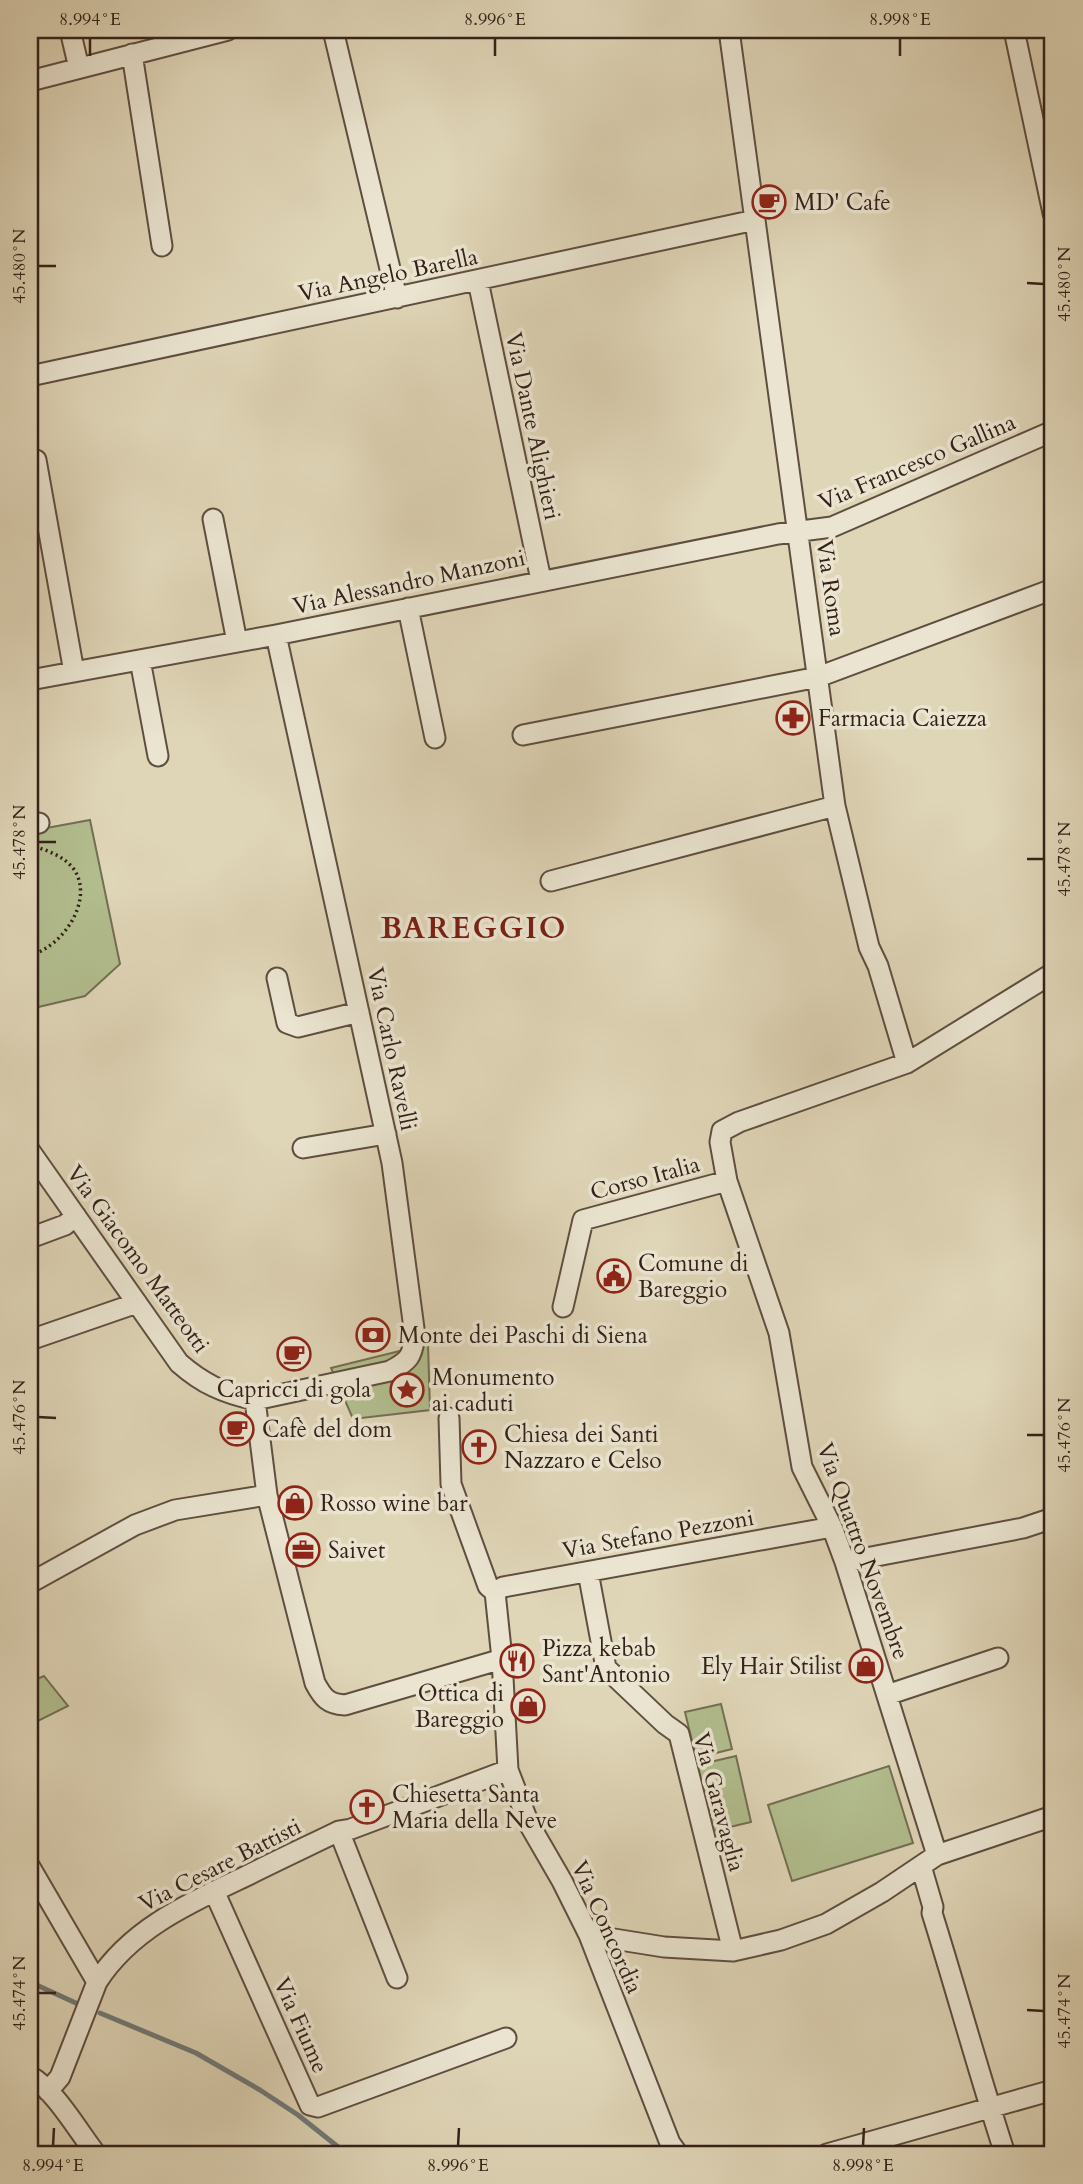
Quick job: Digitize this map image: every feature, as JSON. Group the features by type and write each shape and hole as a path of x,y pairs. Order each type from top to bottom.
{"street":[{"path":"70,30 79,68"},
{"path":"30,81 228,30"},
{"path":"333,30 397,298"},
{"name":"Via Roma","path":"729,30 835,806 869,947 878,966 907,1063"},
{"path":"1014,30 1053,213"},
{"path":"132,54 162,246"},
{"name":"Via Angelo Barella","path":"30,376 755,220"},
{"name":"Via Dante Alighieri","path":"478,281 541,580"},
{"name":"Via Francesco Gallina","path":"799,531 832,527 1053,431"},
{"path":"36,460 74,672"},
{"path":"213,519 237,642"},
{"name":"Via Alessandro Manzoni","path":"30,680 276,635 541,580 799,531"},
{"path":"523,734 818,677 1053,589"},
{"path":"408,608 435,738"},
{"name":"Via Carlo Ravelli","path":"255,1401 293,1399 390,1371 416,1360 392,1163 276,635"},
{"path":"140,660 158,756"},
{"path":"551,881 835,806"},
{"path":"907,1063 1053,973"},
{"path":"277,978 287,1023 292,1026 299,1027 359,1012"},
{"name":"Corso Italia","path":"563,1307 583,1220 727,1181 720,1142 722,1131 739,1122 907,1063"},
{"path":"303,1148 386,1134"},
{"name":"Via Giacomo Matteotti","path":"30,1151 179,1363 199,1381 255,1401"},
{"name":"Via Quattro Novembre","path":"727,1181 779,1333 802,1467 832,1527 887,1695 929,1861 932,1913 1005,2154"},
{"path":"30,1238 65,1225 76,1216"},
{"path":"30,1340 137,1303"},
{"path":"255,1401 266,1441 267,1495 315,1683 322,1697 331,1704 345,1705 502,1659"},
{"path":"449,1418 451,1484 488,1587 495,1592"},
{"path":"30,1583 135,1525 175,1510 267,1495"},
{"path":"845,1562 1048,1520"},
{"name":"Via Stefano Pezzoni","path":"495,1592 503,1587 832,1527"},
{"name":"Via Garavaglia","path":"589,1572 606,1668 679,1734 733,1951"},
{"name":"Via Concordia","path":"495,1592 502,1659 508,1770 529,1824 589,1935 670,2143 678,2154"},
{"path":"887,1695 998,1658"},
{"name":"Via Cesare Battisti","path":"48,2091 60,2077 96,1982 105,1969 138,1936 175,1911 339,1831 352,1829 508,1770"},
{"path":"589,1935 663,1947 733,1951 781,1940 826,1924 929,1861 1053,1816"},
{"name":"Via Cesare Battisti","path":"339,1831 397,1978"},
{"path":"30,1867 96,1982"},
{"name":"Via Fiume","path":"214,1891 310,2105 318,2107 506,2038"},
{"path":"30,2076 48,2091 96,2154"},
{"path":"827,2154 1053,2090"}],"path":[{"path":"30,845 59,855 73,869 79,881 80,899 75,915 61,936 36,954 30,955"}],"green space":[{"path":"90,820 120,964 85,996 30,1009 30,831"},
{"path":"428,1344 430,1410 353,1419 331,1368"},
{"path":"44,1676 68,1706 30,1725 30,1682"},
{"path":"721,1704 732,1749 696,1758 685,1712"},
{"path":"736,1756 751,1822 713,1831 697,1765"},
{"path":"889,1766 913,1843 792,1881 768,1805"}],"waterway":[{"path":"30,1982 78,2004"},
{"path":"100,2013 196,2053 298,2115 347,2154"}],"place":[{"name":"MD' Cafe","path":"769,202"},
{"name":"Farmacia Caiezza","path":"793,718"},
{"name":"Comune di Bareggio","path":"614,1276"},
{"name":"Monte dei Paschi di Siena","path":"373,1335"},
{"name":"Capricci di gola","path":"294,1354"},
{"name":"Monumento ai caduti","path":"407,1390"},
{"name":"Cafè del dom","path":"237,1429"},
{"name":"Chiesa dei Santi Nazzaro e Celso","path":"479,1447"},
{"name":"Rosso wine bar","path":"295,1503"},
{"name":"Saivet","path":"303,1550"},
{"name":"Pizza kebab Sant'Antonio","path":"517,1661"},
{"name":"Ely Hair Stilist","path":"866,1666"},
{"name":"Ottica di Bareggio","path":"528,1706"},
{"name":"Chiesetta Santa Maria della Neve","path":"367,1807"}],"district":[{"name":"BAREGGIO","path":"474,928"}]}
